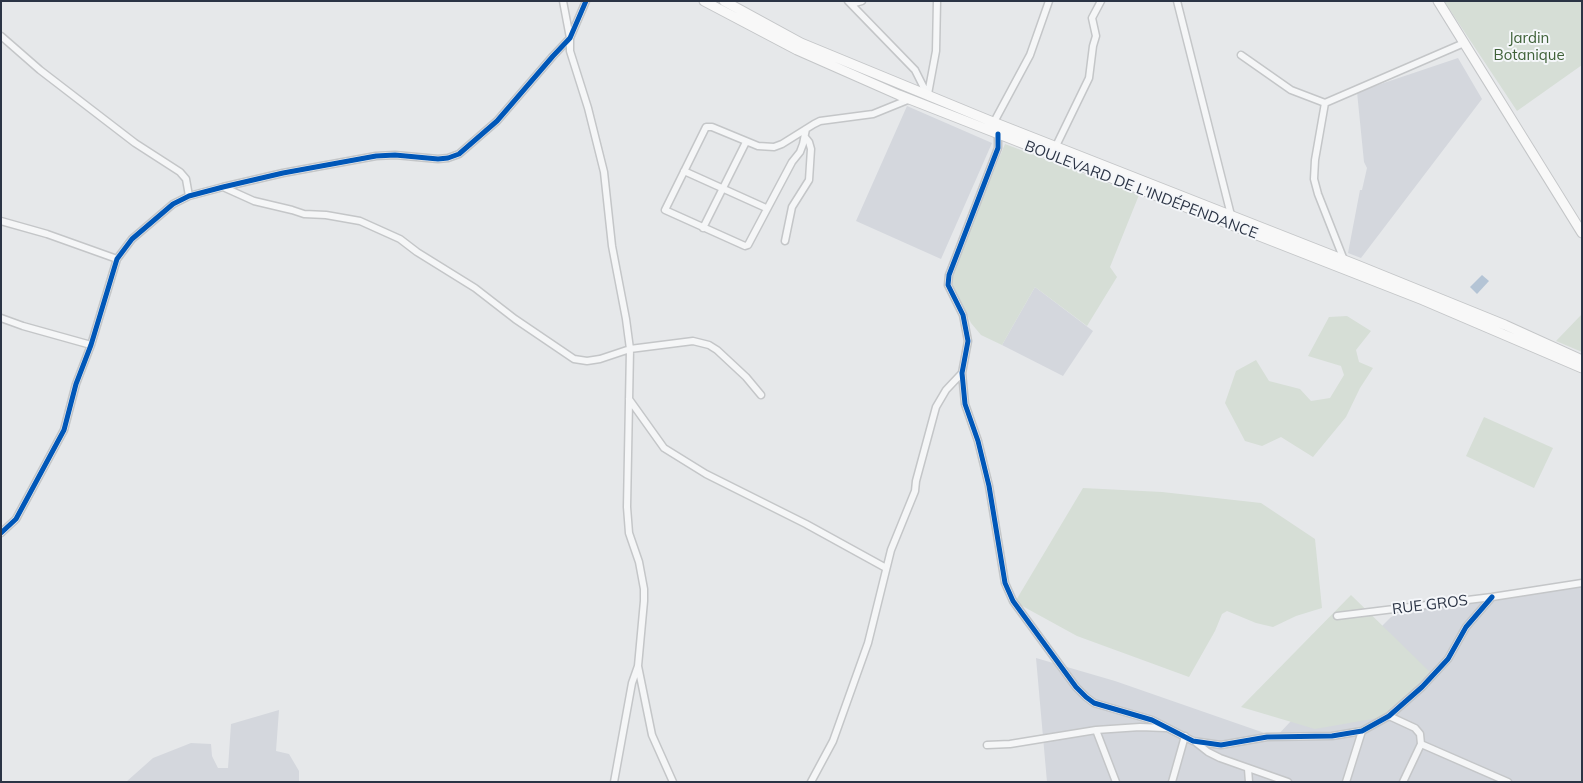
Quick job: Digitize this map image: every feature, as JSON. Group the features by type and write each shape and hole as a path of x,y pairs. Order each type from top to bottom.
{"main road":[{"name":"BOULEVARD DE L'INDÉPENDANCE","path":"704,1 797,50 910,99 1415,296 1582,368"},
{"name":"BOULEVARD DE L'INDÉPENDANCE","path":"724,1 801,43 926,95 1506,325 1582,360"},
{"path":"1438,1 1582,232"}],"street":[{"path":"563,1 570,38 570,52 588,108 604,172 612,246 630,349 627,516 629,533 639,562 644,589 638,666 632,683 614,782"},
{"path":"1,532 16,519 64,430 76,384 91,345 117,259 132,239 173,204 189,196 223,187 283,173 376,156 395,155 438,159 458,154 497,121 570,38 586,1"},
{"path":"849,3 862,1"},
{"path":"926,95 936,51 937,1"},
{"path":"994,122 1030,55 1049,1"},
{"path":"1056,146 1089,78 1096,36 1092,18 1101,1"},
{"path":"1177,1 1231,215"},
{"path":"849,3 915,70 926,95"},
{"path":"1,36 40,70 135,143 180,172 186,179 189,196"},
{"path":"1241,55 1290,90 1325,103 1464,43"},
{"path":"806,129 800,152 792,162 766,208 749,243 745,246 665,210 704,130 708,126 758,146 774,147 786,142 806,129 820,121 873,114 910,99"},
{"path":"1325,103 1315,160 1314,179 1344,260"},
{"path":"998,134 998,148 949,275 948,285 965,323 968,341 962,373 965,404 978,441 989,486 1004,583 1013,601 1076,687 1094,703 1152,720 1186,736 1220,758 1288,782"},
{"path":"785,241 792,207 809,180 812,149 805,137"},
{"path":"703,228 746,142"},
{"path":"684,171 766,208"},
{"path":"223,187 254,201 304,214 326,215 360,221 400,238 417,252 475,288 515,319 574,359 587,361 600,359 630,349 693,341 709,345 728,359 761,395"},
{"path":"1,221 47,234 117,259"},
{"path":"1,318 91,345"},
{"path":"811,782 833,741 868,643 891,550 915,490 936,407 946,390 962,373"},
{"path":"629,399 664,448 706,474 806,524 886,568"},
{"name":"RUE GROS","path":"1337,616 1492,597 1582,583"},
{"path":"1193,741 1221,744 1267,737 1332,736 1362,731 1390,716 1422,687 1448,659 1466,627 1492,597"},
{"path":"638,666 652,735 673,782"},
{"path":"1390,716 1415,728 1420,734 1421,744 1403,782"},
{"path":"987,745 1010,744 1096,730 1140,727 1170,728"},
{"path":"1096,730 1116,782"},
{"path":"1346,782 1362,731"},
{"path":"1172,782 1186,736"},
{"path":"1421,744 1508,782"},
{"path":"1248,769 1249,782"},
{"path":"1260,782 1264,774"}],"shaded area":[{"path":"1458,58 1482,99 1361,258 1348,253 1360,190 1362,190 1367,168 1364,162 1357,92"},
{"path":"907,106 992,143 941,259 856,221"},
{"path":"1035,287 1093,331 1063,376 1002,345"},
{"path":"1582,581 1582,782 1047,782 1036,658 1115,681 1276,737 1391,617 1424,604"},
{"path":"279,710 276,751 289,754 299,771 299,782 126,782 153,758 191,743 211,744 212,756 218,768 228,768 231,724"}],"green space":[{"name":"Jardin Botanique","path":"1444,1 1582,1 1582,65 1517,111"},
{"path":"1005,144 1139,195 1110,267 1117,277 1087,326 1035,287 1002,345 981,335 971,323 951,281 954,267"},
{"path":"1582,314 1582,352 1556,341"},
{"path":"1347,316 1371,331 1356,350 1359,362 1373,368 1360,388 1346,417 1313,457 1281,437 1262,446 1245,441 1225,403 1236,371 1256,360 1269,381 1300,389 1311,401 1330,398 1344,375 1341,366 1308,356 1329,317"},
{"path":"1484,417 1553,448 1534,488 1466,456"},
{"path":"1083,488 1162,492 1261,503 1315,539 1322,608 1296,616 1273,627 1256,623 1227,611 1222,614 1215,631 1189,677 1077,636 1015,602"},
{"path":"1351,595 1430,672 1389,716 1315,729 1241,707"}],"water":[{"path":"1482,275 1489,281 1477,294 1470,287"}],"cycle path":[{"path":"1,533 16,519 64,430 76,384 91,345 117,259 132,239 173,204 189,196 223,187 283,173 376,156 395,155 438,159 459,154 497,121 570,38 586,1"},
{"path":"998,134 998,148 949,275 948,285 963,315 968,341 962,373 965,404 978,441 989,486 1005,583 1013,601 1076,687 1086,697 1094,703 1152,720 1193,741 1221,745 1267,737 1332,736 1362,731 1389,716 1422,687 1448,659 1466,627 1492,597"}]}
